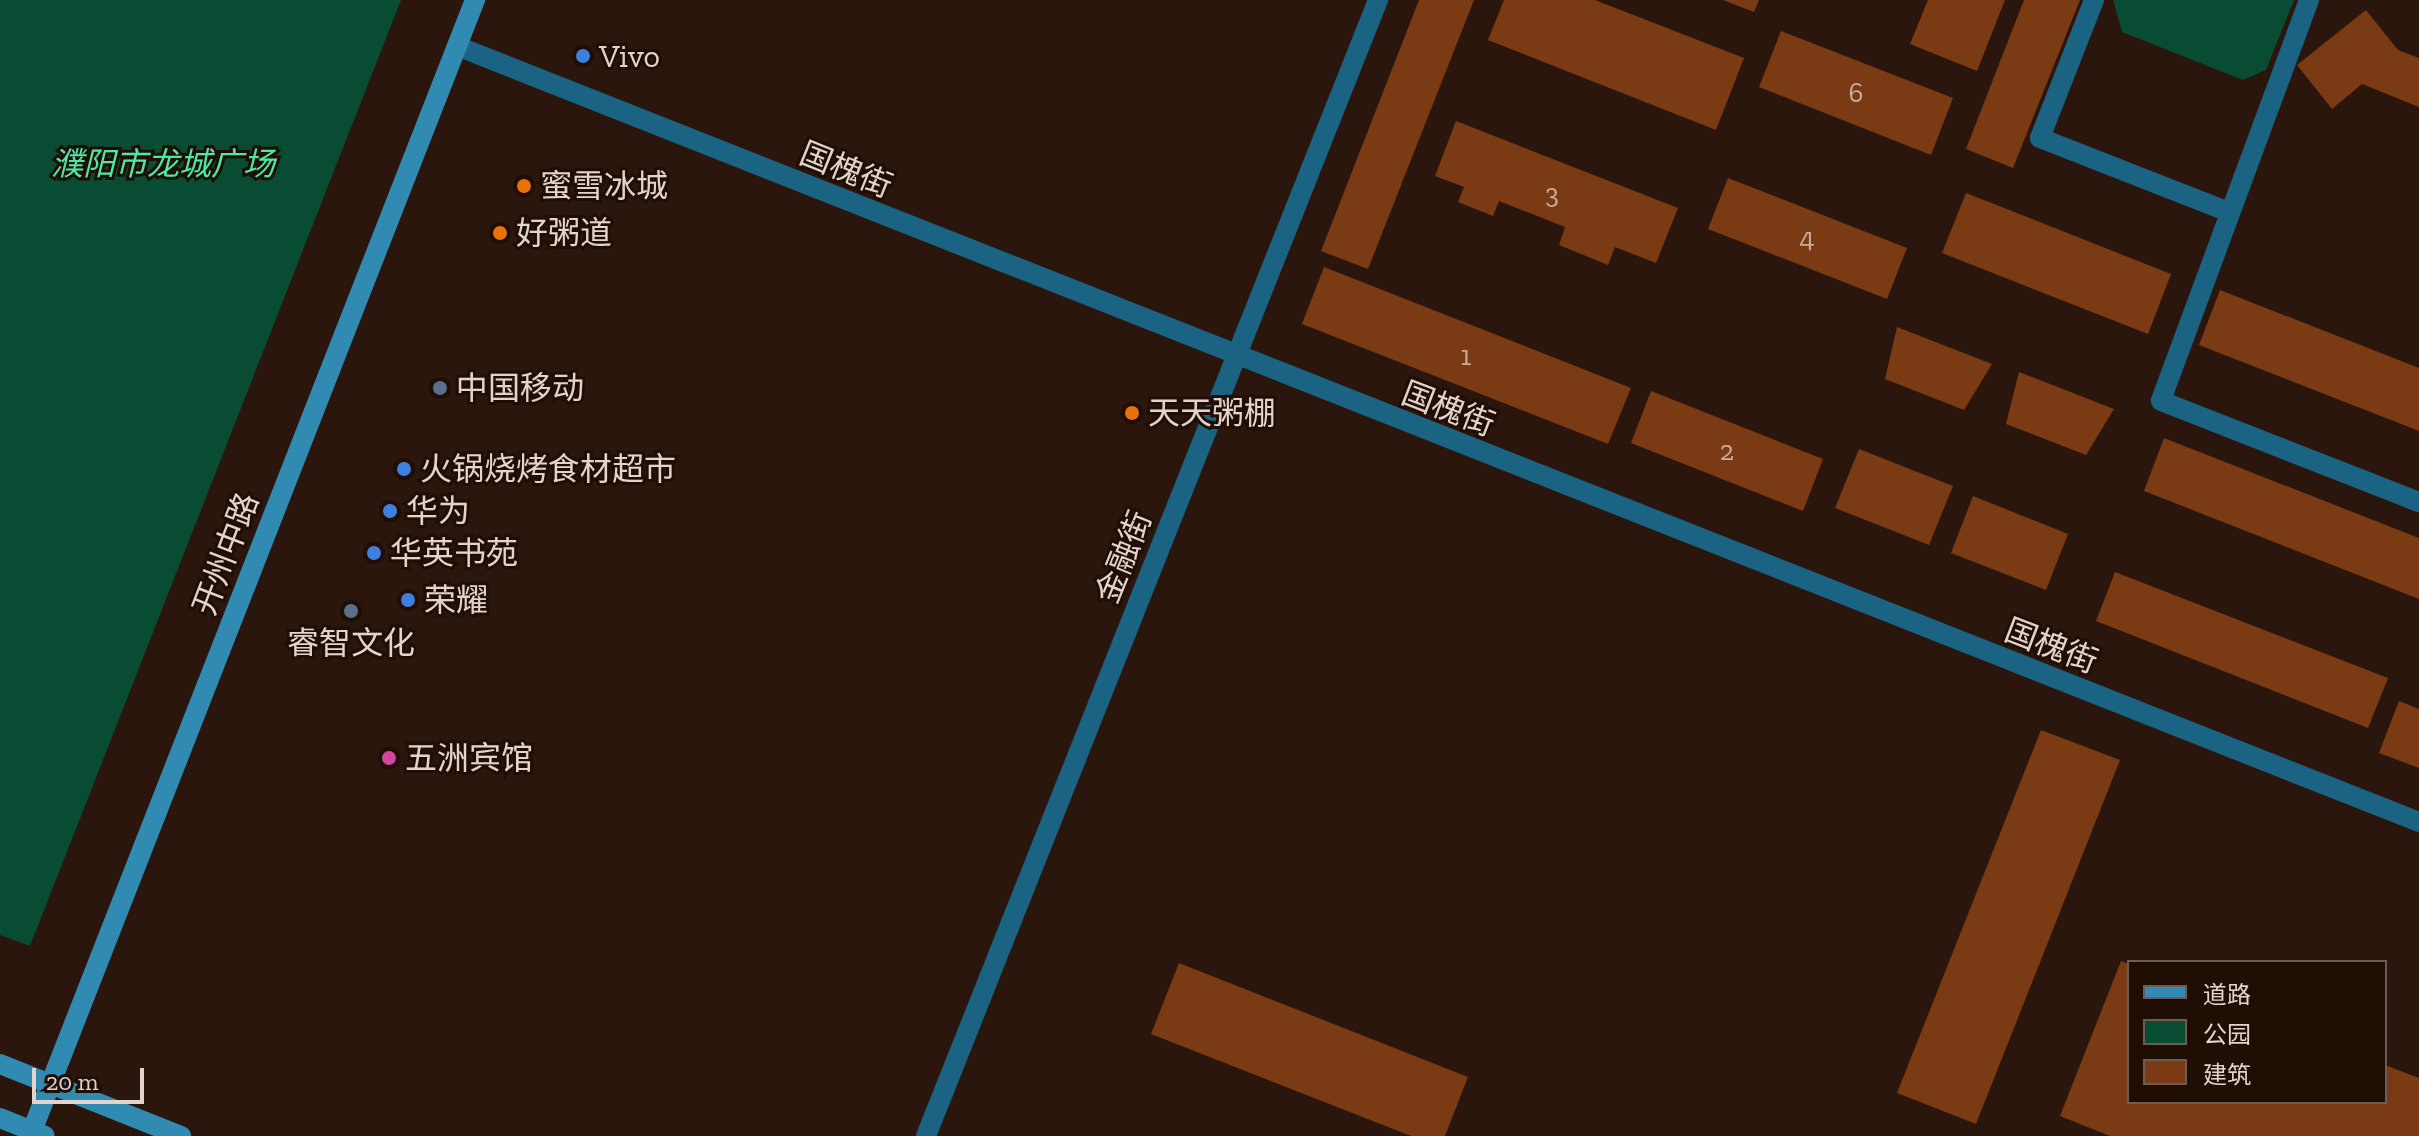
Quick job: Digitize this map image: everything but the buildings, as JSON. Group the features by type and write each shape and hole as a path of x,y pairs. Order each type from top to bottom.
{"street":[{"name":"开州中路","path":"38,1133 50,1084 475,0"},
{"name":"金融街","path":"926,1136 1378,0"},
{"path":"2094,0 2040,138 2226,211"},
{"path":"2309,0 2226,211 2210,275 2161,401 2419,502"},
{"name":"国槐街","path":"457,46 1236,358 2419,822"},
{"path":"0,1064 181,1136"},
{"path":"0,1118 38,1133"}],"green space":[{"name":"濮阳市龙城广场","path":"0,0 401,0 30,946 0,935"},
{"path":"2113,0 2294,0 2266,70 2243,80 2122,32"}],"place":[{"name":"Vivo","path":"583,56"},
{"name":"蜜雪冰城","path":"524,186"},
{"name":"好粥道","path":"500,233"},
{"name":"中国移动","path":"440,388"},
{"name":"天天粥棚","path":"1132,413"},
{"name":"火锅烧烤食材超市","path":"404,469"},
{"name":"华为","path":"390,511"},
{"name":"华英书苑","path":"374,553"},
{"name":"荣耀","path":"408,600"},
{"name":"睿智文化","path":"351,611"},
{"name":"五洲宾馆","path":"389,758"}]}
